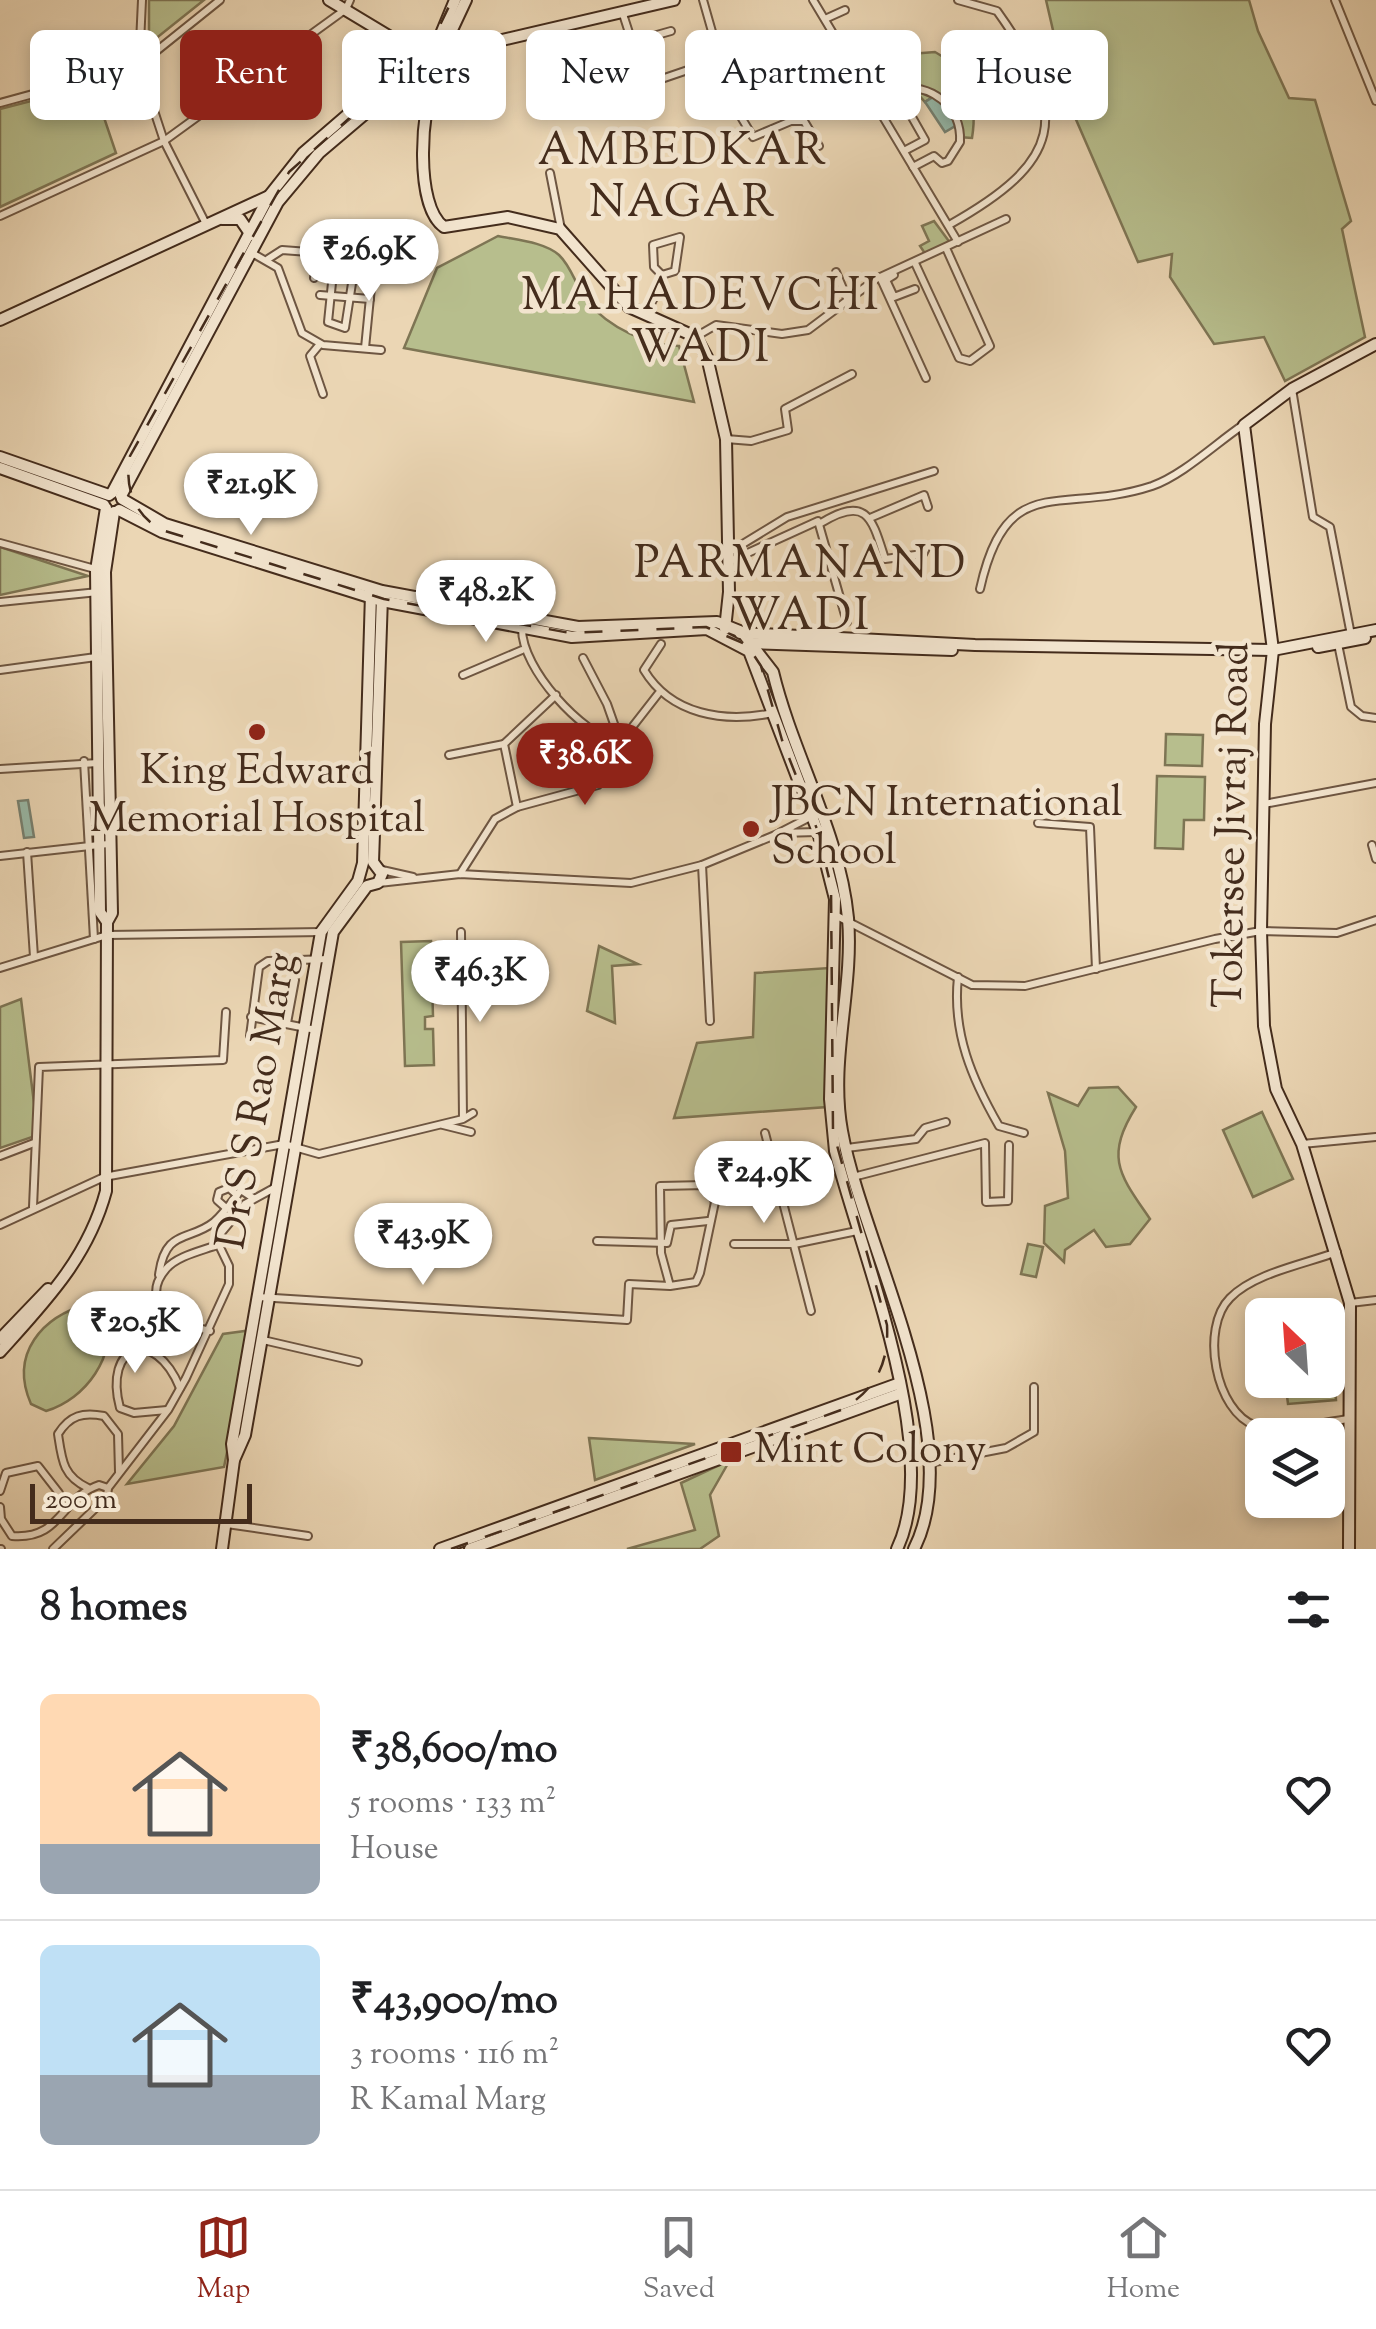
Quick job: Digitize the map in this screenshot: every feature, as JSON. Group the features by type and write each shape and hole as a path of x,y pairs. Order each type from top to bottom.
{"street":[{"path":"140,30 142,0"},
{"path":"160,48 220,0"},
{"path":"329,0 348,5 383,30"},
{"path":"452,30 455,0"},
{"path":"454,30 466,0"},
{"path":"506,39 674,0"},
{"path":"702,0 711,30"},
{"path":"814,0 958,242"},
{"path":"948,225 995,199 1034,158 1048,112 1037,76 997,11 958,0"},
{"path":"1335,0 1376,101"},
{"path":"0,216 164,141 348,5"},
{"path":"622,10 632,42 671,31"},
{"path":"825,19 845,10"},
{"path":"904,150 925,140 896,89 910,86 934,93 956,113 960,142 948,162 934,156 914,166"},
{"path":"0,103 30,95"},
{"path":"157,120 164,141 209,222"},
{"path":"0,1352 73,1260 91,1227 98,1189 104,1181 107,922 100,912 95,762 103,710 101,571 113,502 253,244 273,199 304,152 342,120"},
{"path":"0,320 238,209 273,199 358,120"},
{"path":"425,120 421,136 434,215 444,226 508,217 561,230"},
{"path":"743,120 753,136 791,121 804,121 819,146"},
{"path":"550,174 561,230 613,292 644,316 696,337 708,357 726,439 726,632"},
{"path":"238,209 252,212 262,223"},
{"path":"209,222 240,219 253,244 278,268 300,329 320,344 381,350"},
{"path":"696,337 716,325 795,334 823,322 886,276 1006,219"},
{"path":"680,238 675,270 662,275 654,267 653,246 680,238"},
{"path":"190,356 253,244"},
{"path":"915,262 958,358 970,362 990,349 989,343 946,248"},
{"path":"268,259 277,250 429,261"},
{"path":"314,278 317,253"},
{"path":"365,348 374,257"},
{"path":"886,276 904,270"},
{"path":"334,272 352,275 345,328 328,322 330,296 334,272"},
{"path":"836,272 849,303"},
{"path":"886,276 926,378"},
{"path":"891,296 915,289"},
{"path":"320,295 370,299"},
{"path":"644,316 656,296"},
{"path":"320,344 310,356 323,394"},
{"path":"980,589 987,556 1001,528 1025,506 1154,485 1292,390 1376,344"},
{"path":"726,439 751,441 788,430 785,408 852,374"},
{"path":"1292,390 1313,517 1330,527 1352,637"},
{"name":"Tokersee Jivraj Road","path":"1244,424 1272,653 1260,931 1268,1046 1276,1089 1302,1144 1328,1234 1338,1252 1350,1303 1349,1549"},
{"path":"0,457 113,502 164,528 377,595 502,620 578,627 707,629 745,639 1203,652 1272,653 1338,644 1352,637"},
{"path":"0,468 113,502"},
{"path":"727,558 787,517 934,471"},
{"path":"870,518 924,495 928,507"},
{"path":"727,558 850,509 870,518 885,559 923,554 926,548"},
{"path":"821,522 847,622"},
{"path":"0,543 101,571"},
{"path":"0,602 101,592"},
{"path":"222,1549 234,1460 245,1435 262,1340 264,1298 297,1147 310,1028 327,932 368,883 372,865 377,595"},
{"path":"502,620 522,629 572,637 651,627"},
{"path":"522,629 522,650 556,695 596,737 620,743"},
{"path":"1272,653 1376,633"},
{"path":"102,636 96,657 103,710"},
{"path":"745,639 843,879 848,924 835,1092 853,1177 892,1291 920,1398 928,1463 927,1510 914,1549"},
{"path":"661,644 644,670 658,694 704,714 743,718 777,712"},
{"path":"1338,644 1351,707 1362,716 1376,718"},
{"path":"463,675 522,650"},
{"path":"0,670 96,657"},
{"path":"582,658 607,704 620,743"},
{"path":"460,874 495,819 517,807 598,784 613,764 620,743 658,694"},
{"path":"449,755 504,744 556,695"},
{"path":"504,744 517,807"},
{"path":"0,769 95,762"},
{"path":"1264,804 1376,782"},
{"path":"368,883 460,874 631,883 702,865 816,814"},
{"path":"816,814 837,916 835,1151 901,1388 913,1486 897,1549"},
{"path":"1038,823 1090,827 1096,969"},
{"path":"780,833 818,832"},
{"path":"0,856 98,845"},
{"path":"94,939 98,845"},
{"path":"1372,845 1376,859"},
{"path":"27,852 34,957"},
{"path":"372,865 414,878"},
{"path":"368,883 372,865"},
{"path":"702,865 710,1021"},
{"path":"837,916 972,985 1025,986 1260,931 1338,933 1376,920"},
{"path":"0,968 107,935 327,932"},
{"path":"461,932 463,1119"},
{"path":"250,1036 259,968 268,960 322,959"},
{"path":"958,977 956,998 970,1074 999,1126 1024,1133"},
{"path":"288,1023 295,980"},
{"path":"33,1208 39,1067 223,1060 226,1012"},
{"path":"251,1016 310,1028"},
{"name":"Dr S S Rao Marg","path":"234,1460 232,1444 264,1298 284,1144 310,1028"},
{"path":"0,1225 104,1181 284,1144 319,1154 463,1119 473,1112"},
{"path":"846,1148 916,1139 925,1128 946,1122"},
{"path":"442,1124 471,1132"},
{"path":"765,1133 811,1310"},
{"path":"1302,1144 1376,1137"},
{"path":"0,1156 34,1143"},
{"path":"853,1177 985,1143 986,1202 1004,1204 1008,1201 1009,1146"},
{"path":"730,1176 738,1192 778,1181"},
{"path":"264,1298 627,1320 629,1284 670,1286 696,1282 715,1202 706,1185 666,1184 657,1194 660,1244 670,1286"},
{"path":"782,1199 825,1186"},
{"path":"226,1208 217,1200 219,1192 229,1188 237,1194"},
{"path":"210,1331 172,1320 160,1305 162,1256 183,1234 212,1224 241,1190 256,1195 277,1191"},
{"path":"53,1549 98,1508 118,1474 168,1410 210,1331 229,1284 229,1266 216,1239 256,1195"},
{"path":"597,1241 668,1244 671,1225 708,1221"},
{"path":"734,1244 794,1244 858,1230"},
{"path":"158,1284 166,1268 217,1245"},
{"path":"1338,1252 1232,1295 1222,1307 1210,1344 1226,1393 1242,1417 1254,1425 1268,1428 1349,1419"},
{"path":"0,1339 73,1260"},
{"path":"1350,1303 1376,1300"},
{"path":"262,1340 358,1362"},
{"path":"168,1410 134,1414 120,1408 114,1384 120,1364 132,1350 145,1348 162,1355 180,1388"},
{"path":"928,1463 1006,1448 1034,1432 1034,1387"},
{"path":"440,1549 473,1544 901,1388"},
{"path":"108,1488 88,1488 70,1480 58,1434 67,1420 86,1413 104,1416 118,1434 118,1474"},
{"path":"0,1491 6,1473 38,1466 59,1493 64,1514"},
{"path":"0,1508 1,1519 12,1536 22,1537 46,1531 88,1488"},
{"path":"225,1524 308,1536"}],"green space":[{"path":"149,0 204,0 160,35 160,30 149,30"},
{"path":"1046,0 1249,0 1258,31 1289,98 1315,100 1351,221 1342,229 1365,337 1285,381 1264,337 1214,344 1170,277 1172,254 1138,262 1076,120 1108,120 1108,30 1053,30"},
{"path":"935,52 941,56 941,100 937,94 925,102 921,98 921,53"},
{"path":"30,101 30,120 105,120 116,153 0,207 0,109"},
{"path":"954,120 973,120 972,138 958,137"},
{"path":"934,221 951,244 926,255 920,246 929,241 922,226"},
{"path":"498,236 530,242 559,255 588,302 617,327 642,339 679,346 694,402 404,348 437,268"},
{"path":"0,547 88,576 0,595"},
{"path":"1166,734 1203,735 1202,766 1165,765"},
{"path":"1157,776 1205,777 1204,820 1184,820 1183,849 1155,848"},
{"path":"431,941 431,968 424,969 424,981 432,981 433,1016 425,1017 425,1029 433,1029 434,1065 405,1066 401,942"},
{"path":"599,946 638,964 612,966 615,1023 587,1011"},
{"path":"829,968 827,1107 674,1118 697,1043 753,1037 755,973"},
{"path":"21,999 38,1135 0,1148 0,1007"},
{"path":"1118,1087 1136,1107 1120,1140 1120,1166 1150,1219 1130,1244 1106,1247 1094,1230 1065,1250 1064,1262 1044,1243 1045,1206 1068,1198 1065,1151 1048,1093 1078,1106 1089,1088"},
{"path":"1262,1112 1293,1179 1253,1197 1223,1130"},
{"path":"1028,1244 1043,1247 1036,1277 1021,1274"},
{"path":"89,1304 106,1314 108,1330 107,1345 95,1374 61,1405 46,1411 31,1404 24,1369 34,1340 57,1318"},
{"path":"252,1330 224,1467 127,1484 174,1426 223,1334"},
{"path":"1287,1398 1336,1398 1336,1400 1288,1404"},
{"path":"589,1438 695,1444 595,1480"},
{"path":"730,1460 710,1495 719,1536 700,1549 627,1549 695,1530 681,1483"}],"shaded area":[{"path":"938,94 941,120 954,120 957,125 945,132 925,102"},
{"path":"28,800 34,837 24,838 18,801"}],"tunnel":[{"path":"655,296 662,275"}],"railway":[{"path":"451,1549 841,1410 863,1394 878,1375 887,1339 887,1325 833,1131 831,886 817,829 782,740 761,666 747,645 706,627 570,633 384,599 162,530 144,516 133,499 130,456 289,172 430,46 452,0"}],"place":[{"name":"King Edward Memorial Hospital","path":"257,732"},
{"name":"JBCN International School","path":"751,829"},
{"name":"Mint Colony","path":"731,1452"}],"district":[{"name":"AMBEDKAR NAGAR","path":"683,179"},
{"name":"MAHADEVCHI WADI","path":"701,324"},
{"name":"PARMANAND WADI","path":"801,592"}]}
